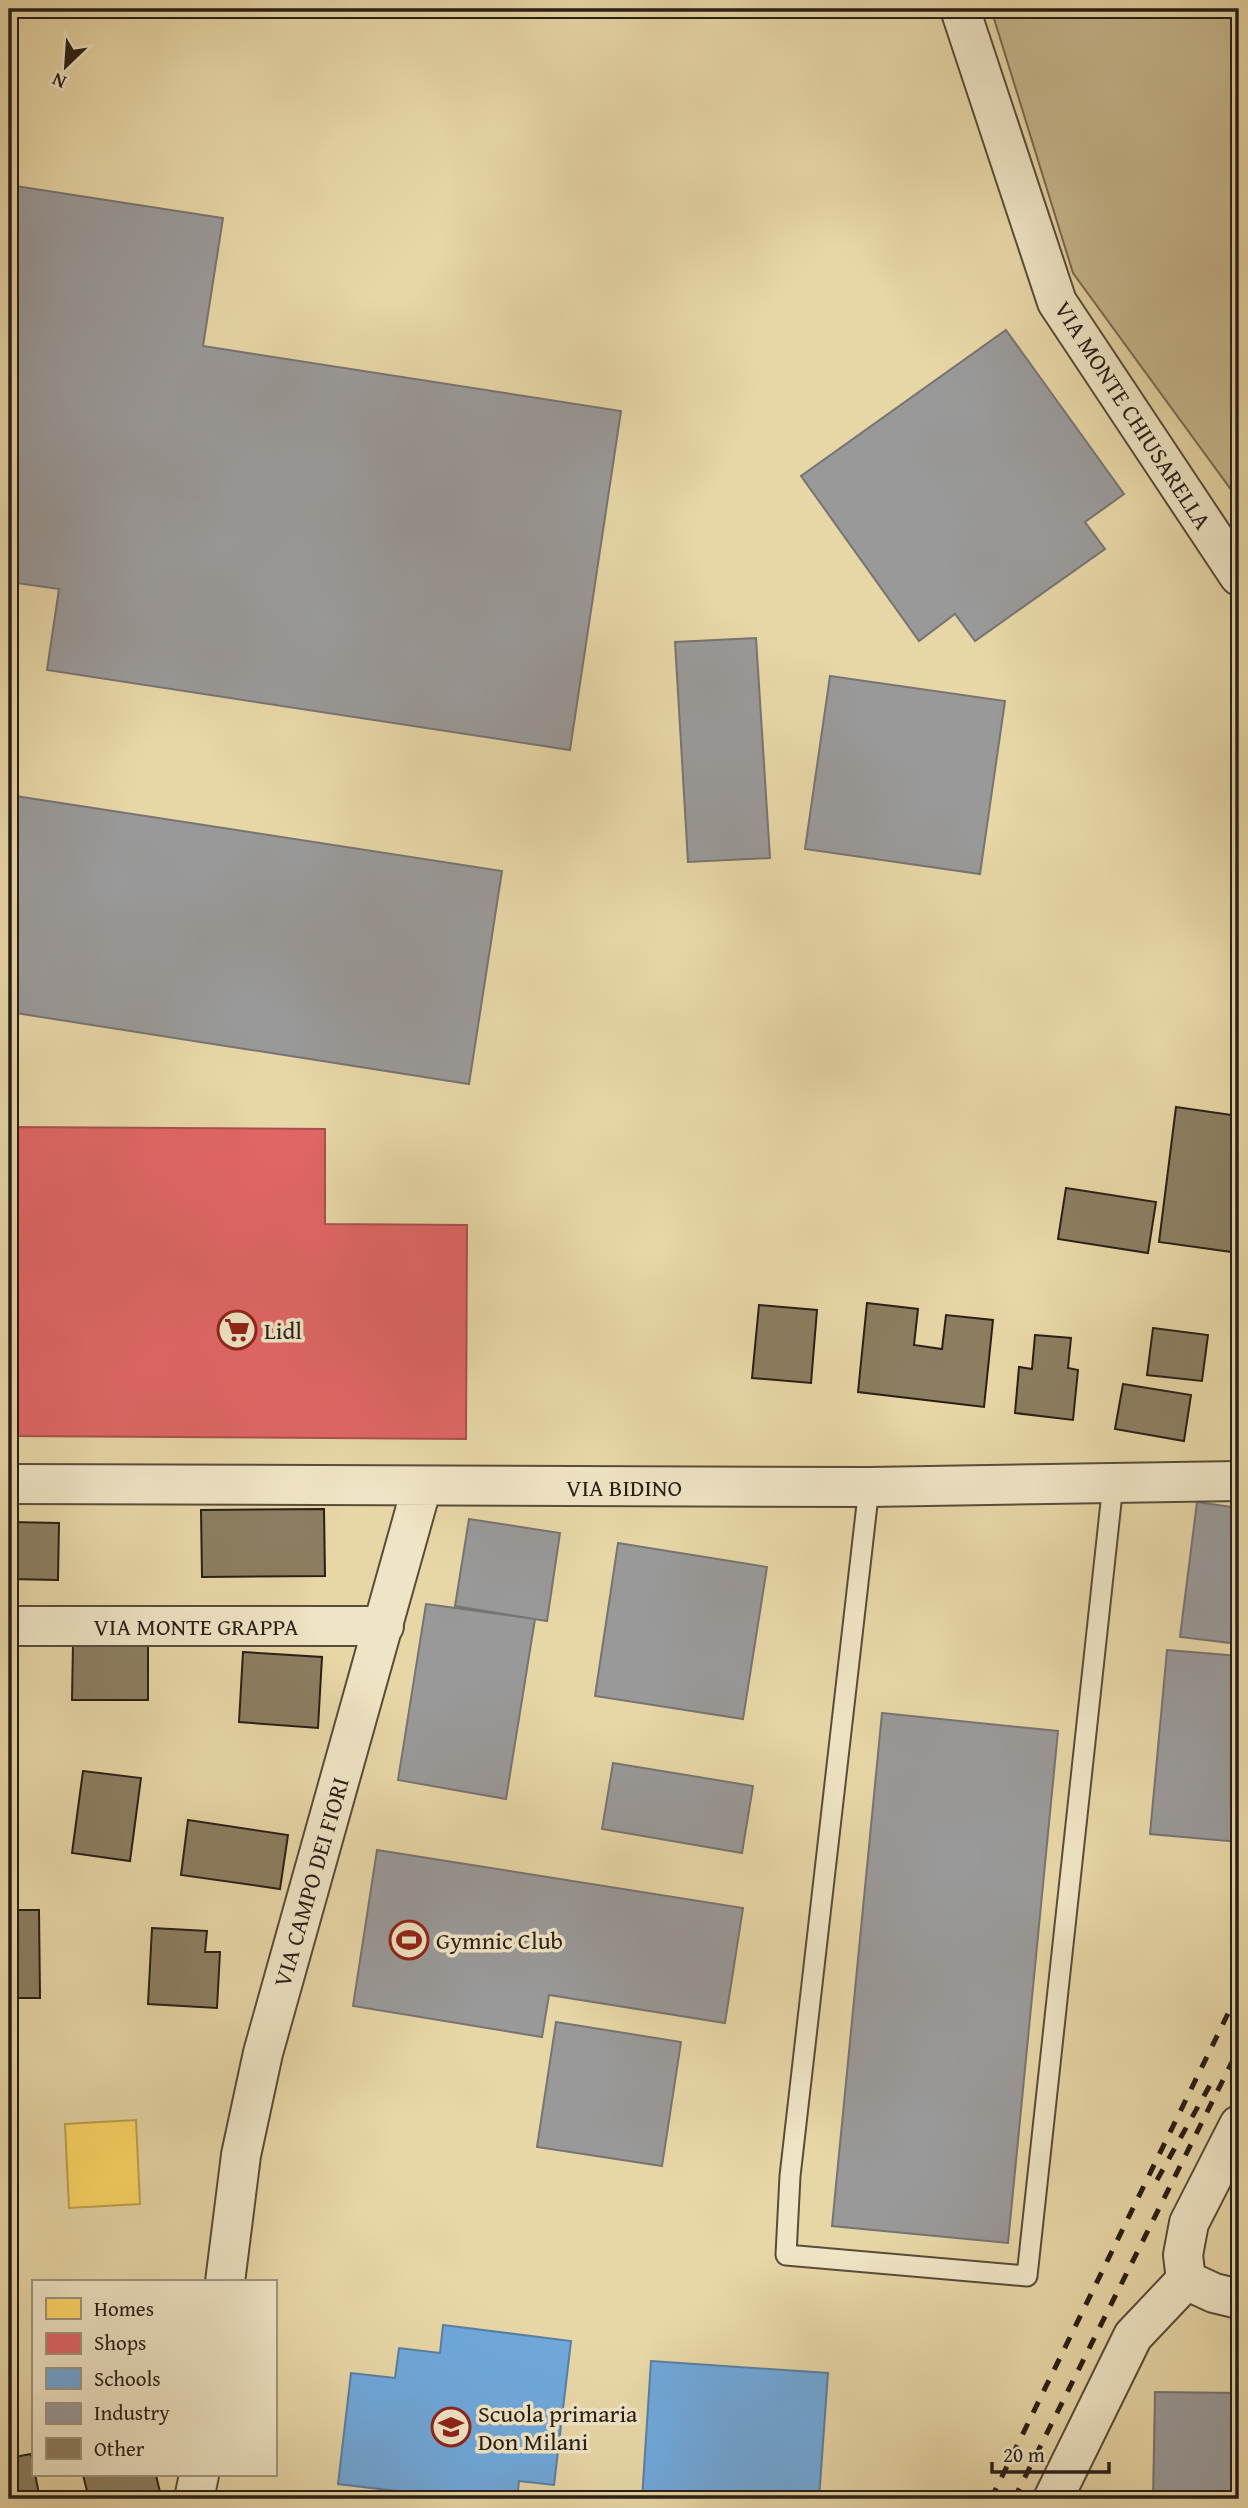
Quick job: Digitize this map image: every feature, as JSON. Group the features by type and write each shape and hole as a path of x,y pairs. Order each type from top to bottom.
{"street":[{"name":"VIA MONTE CHIUSARELLA","path":"960,9 1057,302 1239,576"},
{"name":"VIA BIDINO","path":"9,1484 869,1487 1113,1484 1238,1475"},
{"name":"VIA CAMPO DEI FIORI","path":"225,2280 241,2154 263,2053 422,1486"},
{"name":"VIA MONTE GRAPPA","path":"9,1626 384,1626"},
{"path":"1186,2280 1183,2255 1189,2222 1239,2124"},
{"path":"1186,2280 1214,2293 1239,2299"},
{"path":"1053,2499 1133,2336 1186,2280"},
{"path":"194,2499 199,2476"}],"lane":[{"path":"869,1487 790,2176 786,2255 1027,2276 1113,1484"}],"shaded area":[{"path":"991,9 1239,9 1239,496 1232,491 1073,273"}],"building: Homes":[{"path":"136,2120 140,2204 69,2208 65,2124"}],"building: Shops":[{"name":"Lidl","path":"9,1127 325,1129 325,1224 467,1225 466,1439 9,1436"}],"building: Schools":[{"path":"443,2325 571,2341 554,2485 519,2481 517,2499 464,2499 338,2484 351,2373 395,2378 399,2348 440,2353"},
{"path":"651,2361 828,2373 819,2499 642,2499"}],"building: Industry":[{"path":"9,185 223,218 203,346 621,411 570,750 47,670 59,589 9,582"},
{"path":"1006,330 1124,494 1085,522 1105,549 975,641 955,614 919,641 801,476"},
{"path":"756,638 770,858 688,862 675,642"},
{"path":"830,676 1005,701 980,874 805,849"},
{"path":"9,795 502,871 469,1084 9,1012"},
{"path":"1197,1502 1239,1508 1239,1644 1180,1637"},
{"path":"469,1519 560,1533 547,1621 455,1606"},
{"path":"618,1543 767,1567 743,1719 595,1696"},
{"path":"426,1604 535,1619 506,1799 398,1780"},
{"path":"1167,1650 1239,1656 1239,1842 1150,1834"},
{"path":"882,1713 1058,1731 1008,2243 832,2226"},
{"path":"613,1763 753,1786 742,1853 602,1829"},
{"path":"377,1850 743,1908 725,2023 549,1995 542,2037 353,2006"},
{"path":"556,2022 681,2042 662,2166 537,2147"},
{"path":"1155,2392 1239,2393 1239,2499 1153,2499"}],"building: Other":[{"path":"1176,1107 1239,1116 1239,1253 1159,1242"},
{"path":"1066,1188 1156,1202 1148,1253 1058,1239"},
{"path":"867,1303 918,1309 914,1345 942,1349 946,1315 993,1320 984,1407 858,1392"},
{"path":"759,1305 817,1310 811,1383 752,1378"},
{"path":"1153,1328 1208,1335 1202,1381 1147,1375"},
{"path":"1035,1335 1071,1338 1068,1368 1078,1370 1073,1420 1015,1413 1019,1367 1032,1369"},
{"path":"1123,1384 1191,1395 1184,1441 1115,1429"},
{"path":"324,1509 325,1576 202,1577 201,1510"},
{"path":"9,1522 59,1523 58,1580 9,1579"},
{"path":"73,1643 148,1644 148,1700 72,1700"},
{"path":"243,1652 322,1657 318,1728 239,1722"},
{"path":"83,1771 141,1778 130,1861 72,1853"},
{"path":"188,1820 288,1835 280,1889 181,1875"},
{"path":"9,1910 39,1910 40,1998 9,1998"},
{"path":"152,1928 207,1931 205,1952 220,1952 217,2008 148,2004"},
{"path":"9,2128 15,2197 9,2197"},
{"path":"31,2454 32,2476 35,2476 40,2499 9,2499 9,2458"},
{"path":"83,2476 156,2476 160,2492 128,2499 89,2499"}],"railway":[{"path":"991,2499 1239,1991"},
{"path":"1014,2499 1239,2048"},
{"path":"1157,2180 1210,2085"}],"place":[{"name":"Lidl","path":"237,1330"},
{"name":"Gymnic Club","path":"409,1940"},
{"name":"Scuola primaria Don Milani","path":"451,2427"}]}
